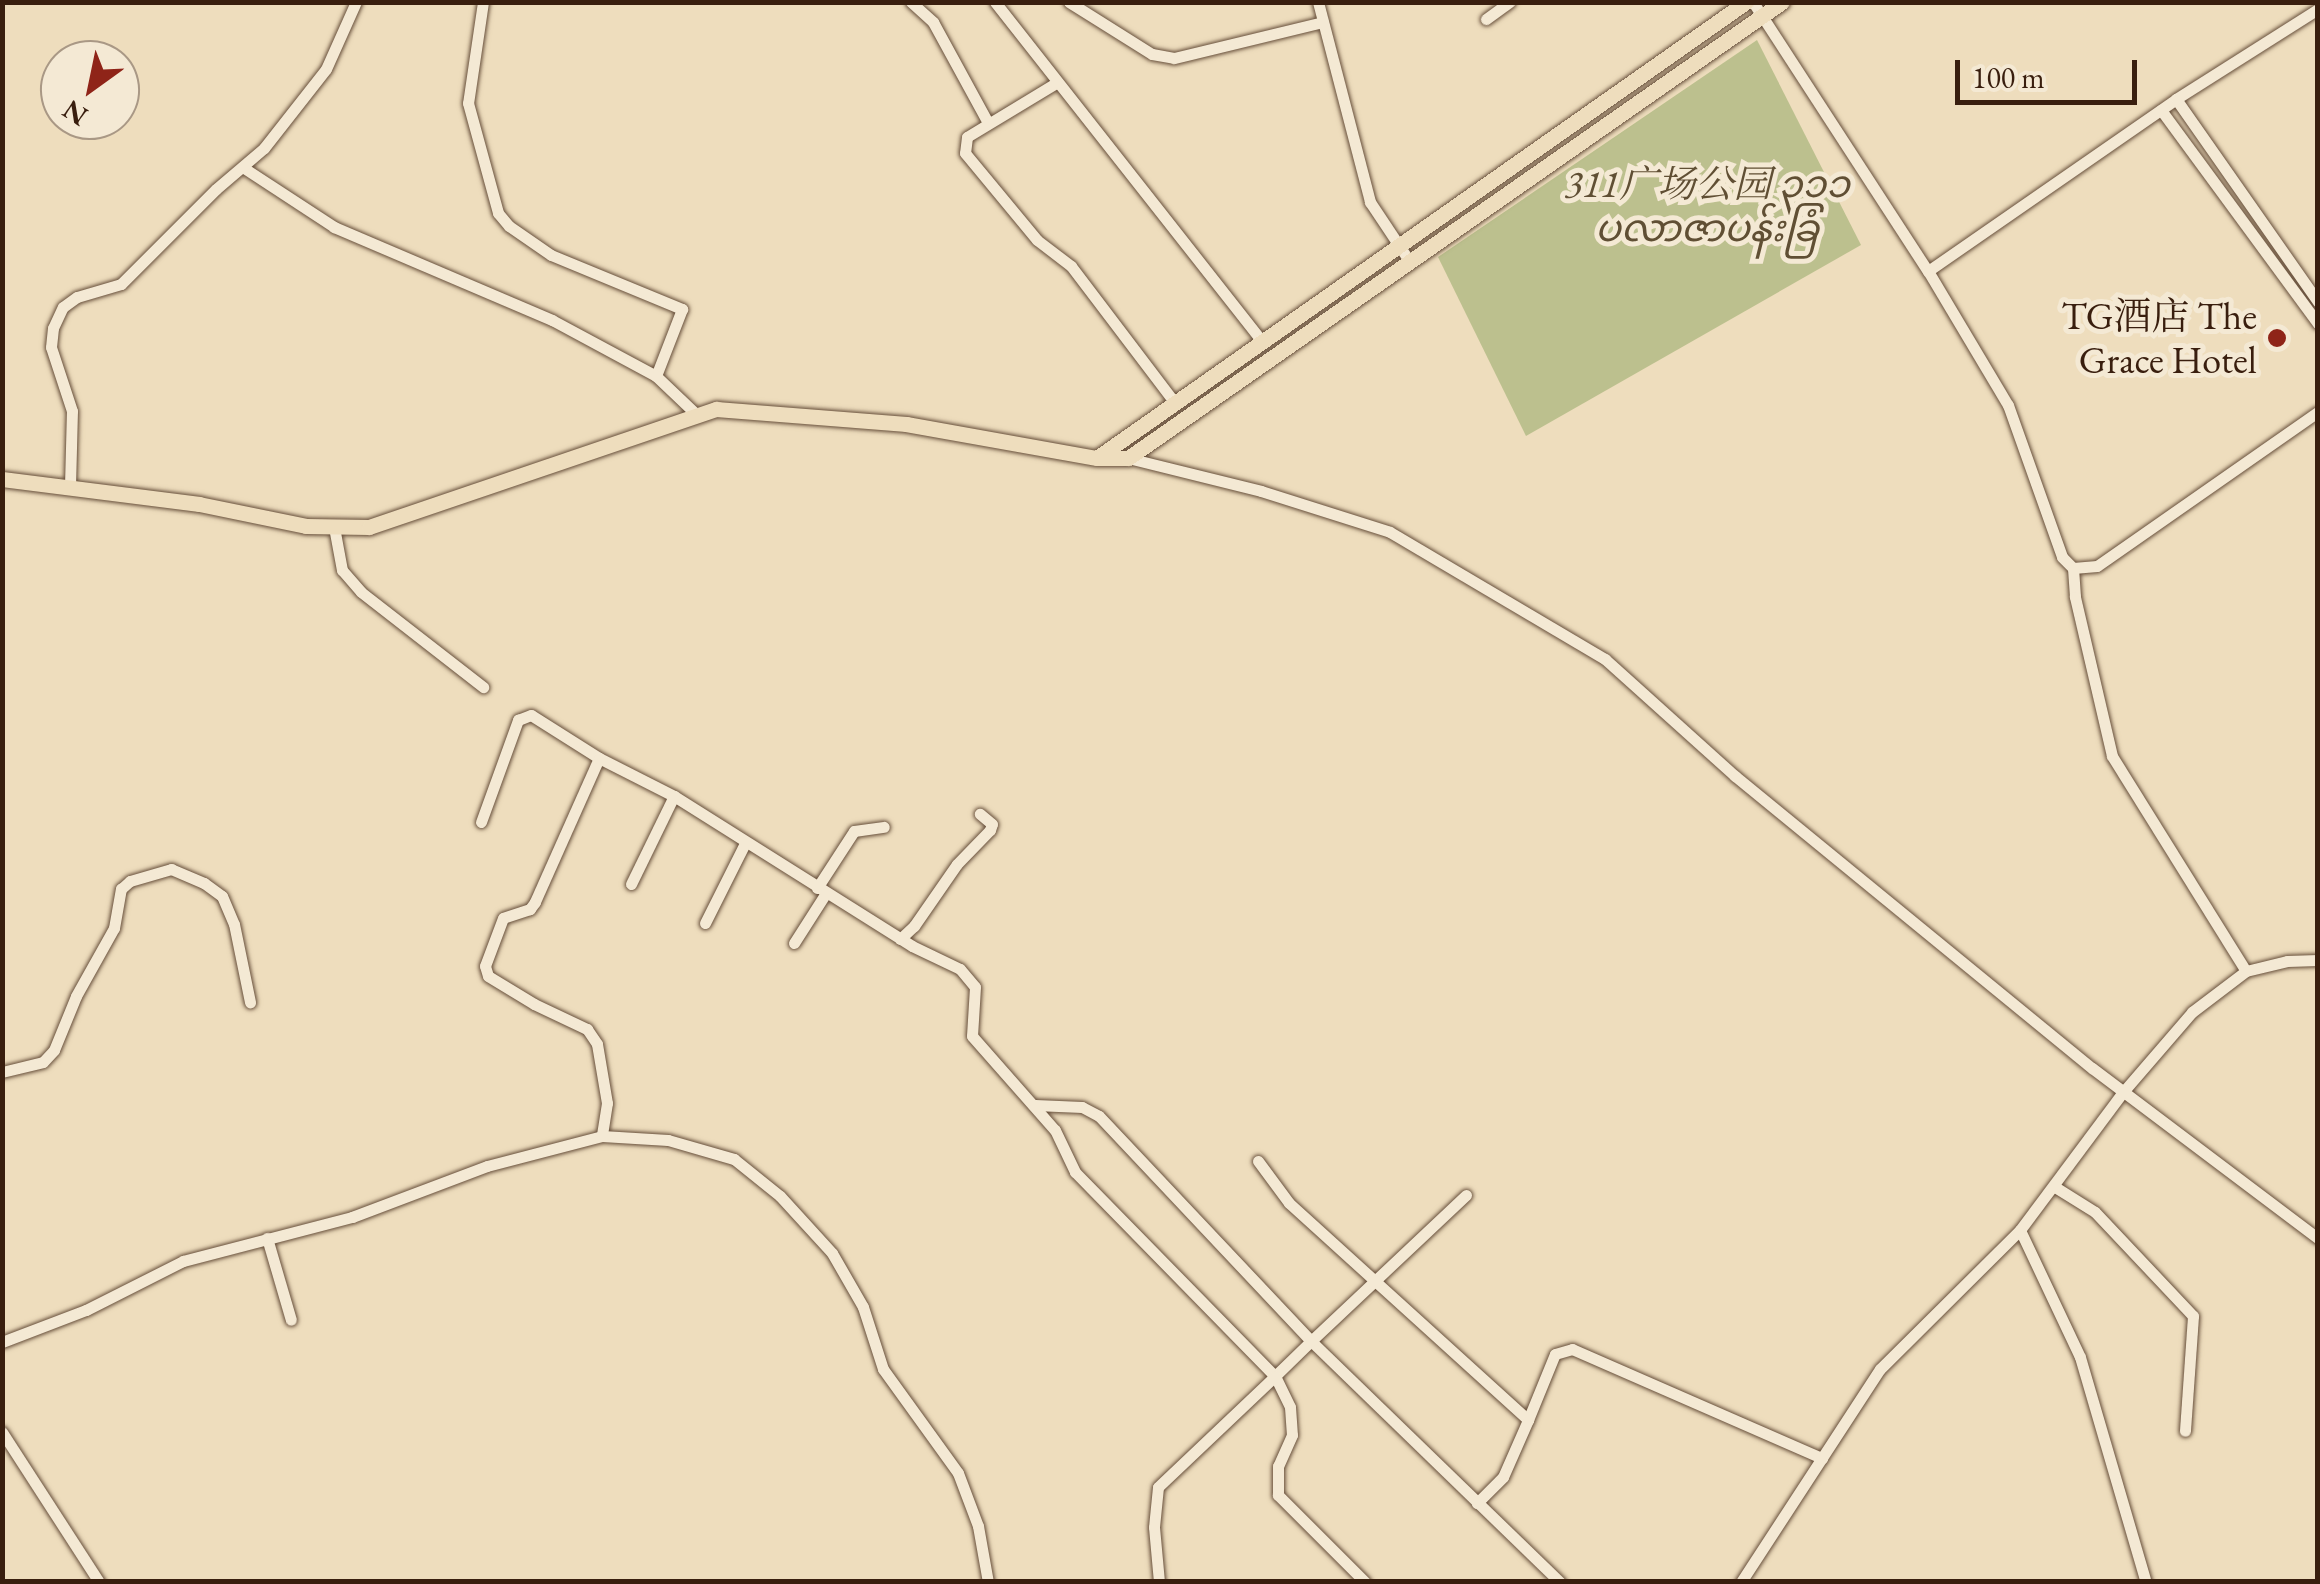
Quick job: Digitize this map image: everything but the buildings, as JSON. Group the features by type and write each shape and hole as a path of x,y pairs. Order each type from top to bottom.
{"main road":[{"path":"1097,458 1746,2"},
{"path":"2,479 200,504 306,526 368,528 716,408 906,424 1097,458 1128,458 1620,116 1758,10 1782,2"},
{"path":"1608,99 1620,116"},
{"path":"1502,172 1515,190"}],"street":[{"path":"70,486 72,411 51,347 53,328 63,307 77,297 121,284 216,188 244,168 317,83 342,40 356,2"},
{"path":"483,2 468,103 498,213 509,226 551,255 675,302 682,309 656,376"},
{"path":"911,2 932,22 988,123"},
{"path":"996,2 1261,340"},
{"path":"1069,2 1152,54 1174,58 1323,22"},
{"path":"1318,2 1370,202 1410,262"},
{"path":"1486,19 1509,2"},
{"path":"1928,272 2176,99 2318,9"},
{"path":"1758,10 1928,272 2008,405 2062,558 2073,568 2075,597 2112,756 2246,972"},
{"path":"1056,83 967,137 965,153 1037,240 1071,266 1175,403"},
{"path":"2176,99 2318,302"},
{"path":"2161,110 2318,324"},
{"path":"244,168 334,227 552,320 656,376 697,416"},
{"path":"2073,568 2096,566 2318,412"},
{"path":"1128,458 1261,491 1390,532 1605,658 1735,776 2123,1092 2318,1238"},
{"path":"334,527 342,570 361,592 483,686"},
{"path":"481,822 518,720 524,714 674,796 900,939 970,978 975,987 972,1036 1055,1130 1076,1172 1274,1376 1290,1407 1292,1434 1278,1466 1278,1495 1365,1582"},
{"path":"599,758 535,902 530,909 503,918 484,966 488,976 534,1004 587,1028 597,1044 606,1102 602,1136"},
{"path":"631,884 674,796"},
{"path":"900,939 914,926 957,864 990,830 992,824 980,814"},
{"path":"794,943 854,831 884,826"},
{"path":"706,922 745,843"},
{"path":"2,1072 43,1062 54,1050 76,996 114,928 120,889 130,881 170,869 204,883 222,896 234,924 250,1002"},
{"path":"1741,1582 1880,1370 2020,1230 2123,1092 2192,1012 2246,972 2287,960 2318,960"},
{"path":"1035,1105 1082,1107 1099,1116 1311,1341 1560,1582"},
{"path":"2,1342 86,1310 183,1261 352,1216 487,1166 602,1136 668,1140 734,1159 780,1196 832,1252 863,1307 883,1368 958,1474 978,1526 988,1582"},
{"path":"1258,1161 1289,1203 1528,1420"},
{"path":"2055,1186 2095,1212 2193,1316 2185,1431"},
{"path":"1159,1582 1154,1527 1158,1487 1466,1195"},
{"path":"2020,1230 2080,1357 2146,1582"},
{"path":"267,1238 291,1320"},
{"path":"1477,1503 1503,1477 1555,1354 1572,1349 1822,1458"},
{"path":"2,1432 99,1582"}],"green space":[{"name":"311广场公园 ၃၁၁ ပလာဇာပန်းခြံ","path":"1757,40 1861,245 1526,436 1438,257"}],"place":[{"name":"TG酒店 The Grace Hotel","path":"2277,338"}]}
